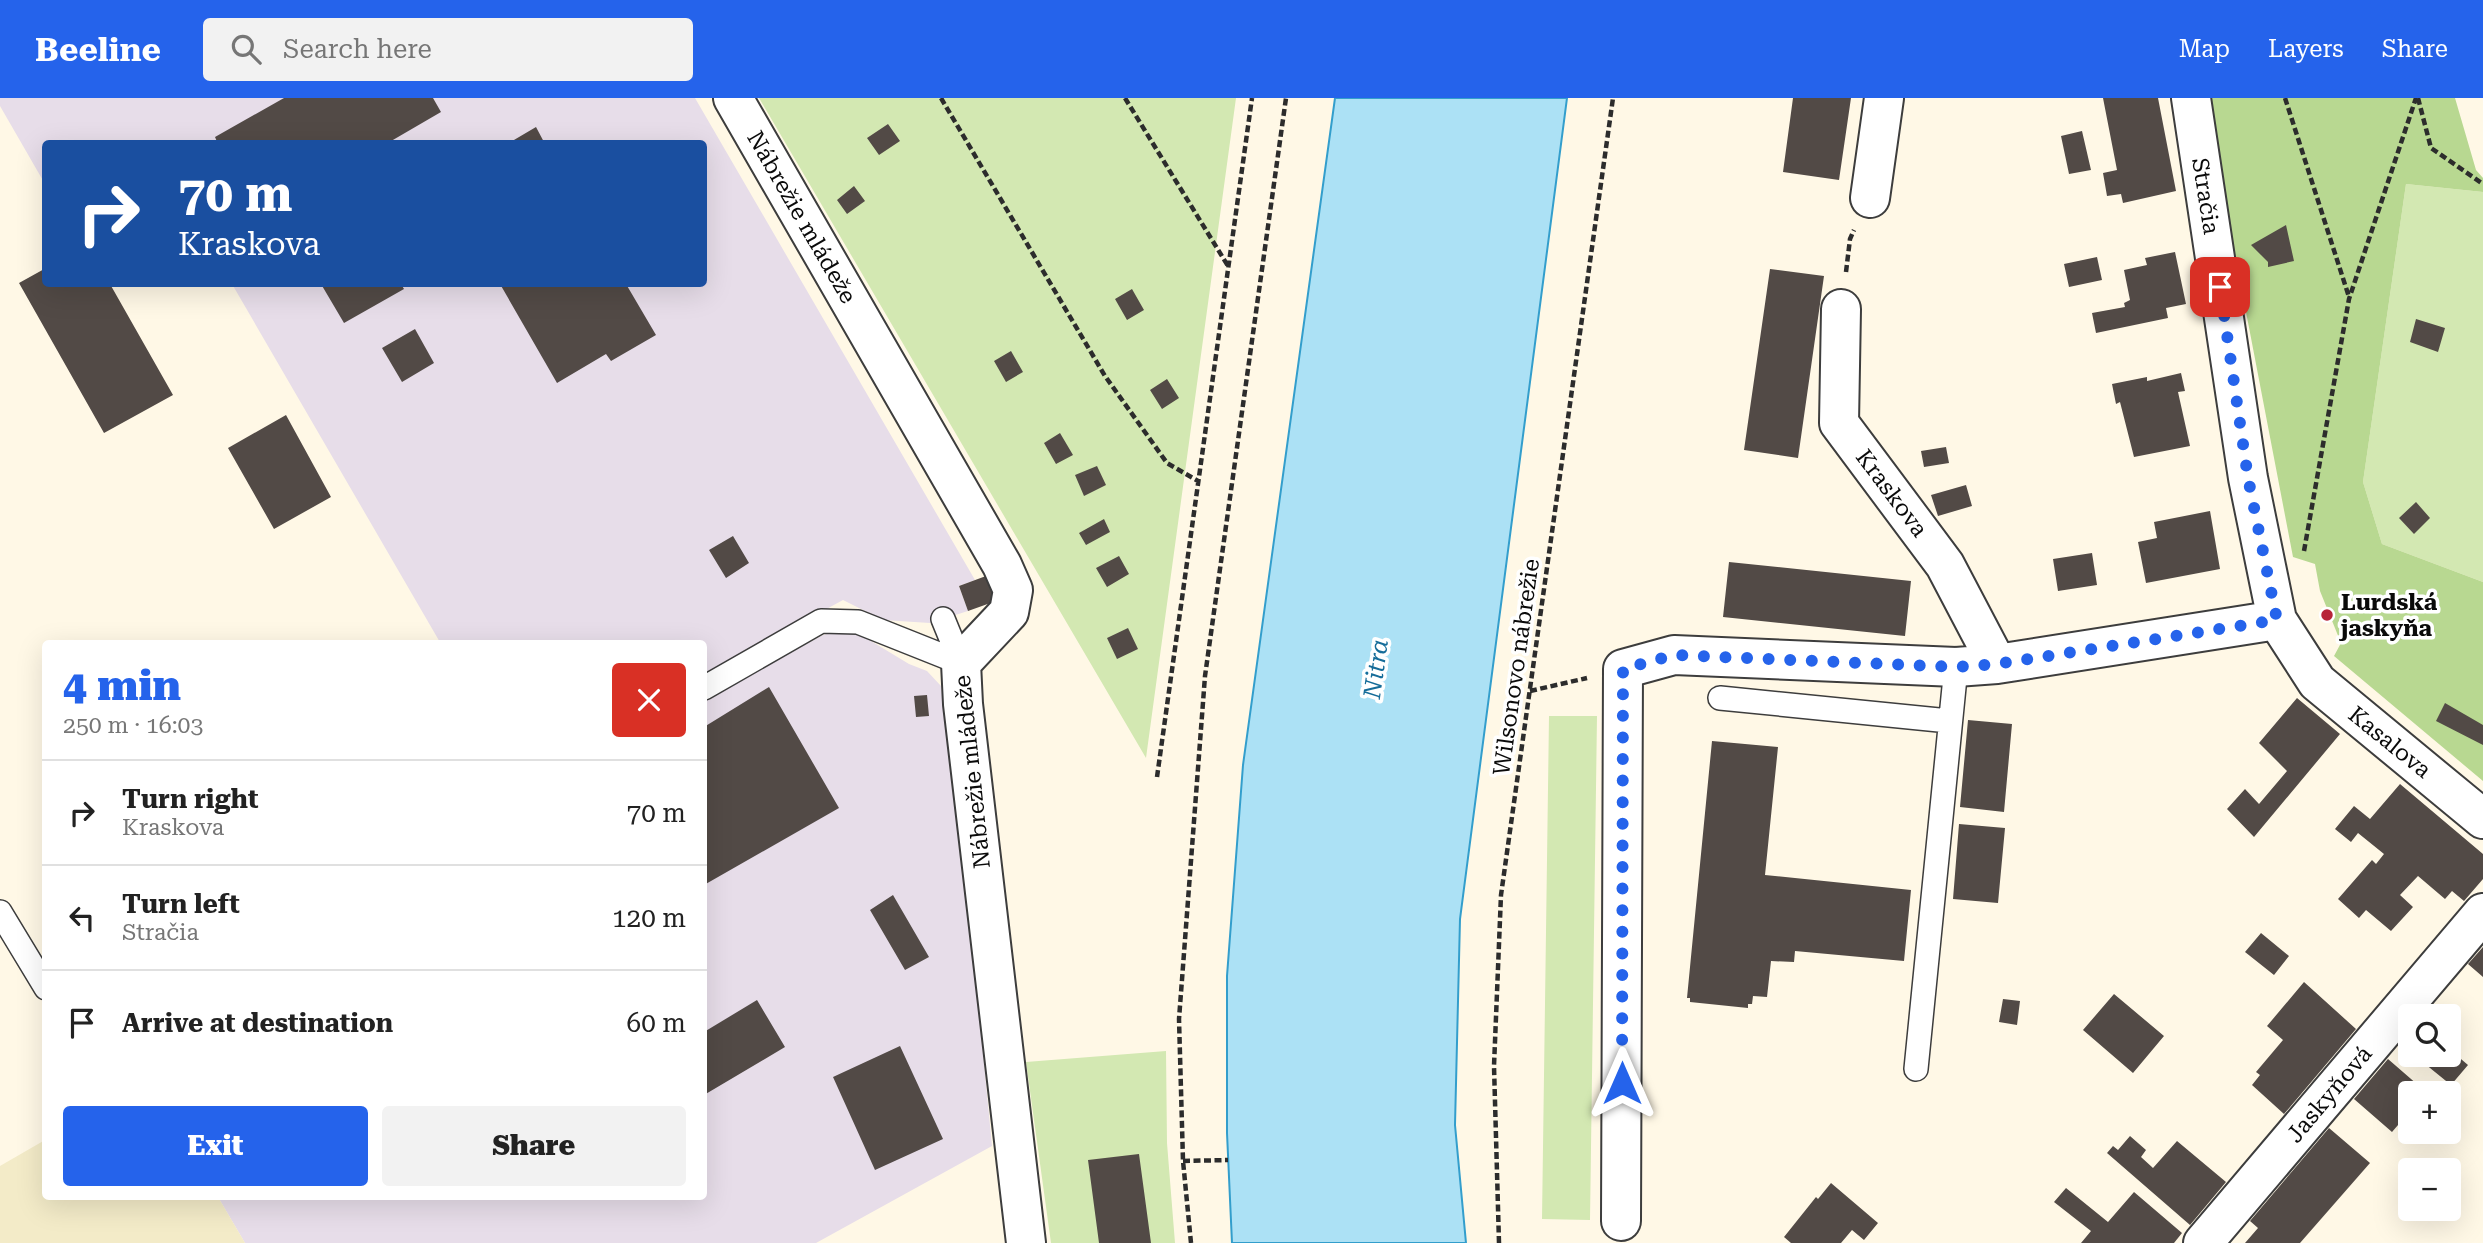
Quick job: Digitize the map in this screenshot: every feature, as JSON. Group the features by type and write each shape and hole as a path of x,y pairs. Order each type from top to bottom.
{"street":[{"name":"Nábrežie mládeže","path":"733,98 995,553 1013,590 1009,612 961,663 962,704 1026,1243"},
{"path":"1870,198 1884,98"},
{"name":"Stračia","path":"2191,98 2248,478 2277,620 2303,659"},
{"name":"Kraskova","path":"1841,309 1839,423 1945,565 1997,664"},
{"path":"1621,1221 1623,669 1674,655 1956,667 1997,664 2277,620"},
{"name":"Kasalova","path":"2303,659 2317,682 2483,819"},
{"name":"Jaskyňová","path":"2203,1243 2483,913"}],"lane":[{"path":"943,619 961,663"},
{"path":"707,686 821,621 858,622 961,663"},
{"path":"1916,1069 1956,667"},
{"path":"1720,698 1950,721"},
{"path":"0,912 42,981"}],"path":[{"path":"941,98 1105,376 1167,463 1198,481"},
{"path":"1125,98 1228,266"},
{"path":"1157,777 1252,98"},
{"path":"1191,1243 1183,1161 1179,1019 1205,676 1286,98"},
{"name":"Wilsonovo nábrežie","path":"1499,1243 1494,1066 1502,895 1613,98"},
{"path":"2284,98 2349,299"},
{"path":"2303,557 2349,299 2417,98"},
{"path":"2417,98 2431,148 2483,184"},
{"path":"1841,309 1850,239 1870,198"},
{"path":"1530,691 1623,669"},
{"path":"1183,1161 1228,1160"}],"shaded area":[{"path":"0,98 695,98 975,580 959,586 968,611 930,623 883,620 843,600 707,674 707,640 439,640 234,287 707,287 707,140 42,140 42,179 0,106"},
{"path":"838,631 852,632 866,638 909,664 927,671 941,686 992,1146 816,1243 245,1243 220,1200 707,1200 707,698 823,635"},
{"path":"42,1142 42,1200 220,1200 245,1243 0,1243 0,1166"}],"green space":[{"path":"759,98 1236,98 1146,758"},
{"path":"2205,98 2455,98 2476,170 2483,178 2483,192 2406,184 2363,482 2382,544 2483,582 2483,781 2334,656 2341,643 2320,591 2315,564 2293,557"},
{"path":"2406,184 2483,192 2483,582 2382,544 2363,482"},
{"path":"1549,716 1597,716 1590,1220 1542,1219"},
{"path":"1166,1051 1167,1143 1175,1243 1051,1243 1026,1062"}],"water":[{"name":"Nitra","path":"1335,98 1567,98 1460,919 1455,1125 1466,1243 1232,1243 1227,1133 1227,976 1243,765"}],"building":[{"path":"284,98 433,98 441,112 393,140 216,140 215,137"},
{"path":"1793,98 1851,98 1839,180 1783,172"},
{"path":"2103,98 2158,98 2176,191 2123,203 2121,194 2107,196 2103,173 2117,170"},
{"path":"888,124 900,141 879,155 867,138"},
{"path":"536,127 543,140 514,140"},
{"path":"2082,131 2091,170 2069,174 2061,136"},
{"path":"854,186 865,201 847,214 837,200"},
{"path":"2286,225 2294,261 2268,267 2268,262 2251,245"},
{"path":"2175,252 2186,304 2166,308 2168,318 2096,333 2092,313 2125,307 2124,303 2130,300 2124,270 2147,265 2145,258"},
{"path":"2097,257 2102,280 2069,287 2064,264"},
{"path":"1770,269 1824,276 1798,458 1744,450"},
{"path":"42,270 42,287 112,287 173,395 104,433 19,283"},
{"path":"323,287 404,289 344,323"},
{"path":"502,287 628,287 656,335 611,361 606,354 557,383"},
{"path":"1132,289 1144,310 1127,320 1115,299"},
{"path":"2416,319 2445,328 2438,352 2410,342"},
{"path":"415,329 434,363 402,382 382,348"},
{"path":"1011,351 1023,372 1006,382 994,361"},
{"path":"2181,373 2185,391 2178,392 2190,446 2134,457 2120,402 2116,404 2112,384 2147,377 2147,381"},
{"path":"1167,379 1179,398 1162,409 1150,390"},
{"path":"286,415 331,497 274,529 228,448"},
{"path":"1060,433 1073,455 1056,464 1044,443"},
{"path":"1946,447 1949,463 1924,467 1921,451"},
{"path":"1097,466 1106,485 1084,496 1075,475"},
{"path":"1966,485 1972,506 1938,516 1931,495"},
{"path":"2416,502 2430,518 2414,534 2399,518"},
{"path":"2210,511 2220,569 2146,583 2138,542 2157,538 2154,522"},
{"path":"1104,519 1110,532 1086,545 1079,533"},
{"path":"733,536 749,563 726,578 709,550"},
{"path":"2092,553 2097,585 2058,591 2053,559"},
{"path":"1119,556 1129,574 1107,587 1096,568"},
{"path":"1729,562 1911,581 1905,636 1723,617"},
{"path":"986,576 996,601 968,611 959,586"},
{"path":"1128,628 1138,649 1117,659 1107,638"},
{"path":"769,687 839,808 707,883 707,725"},
{"path":"927,695 929,716 916,717 914,696"},
{"path":"2297,698 2340,734 2254,837 2227,809 2245,789 2259,804 2287,771 2259,743"},
{"path":"2445,703 2483,725 2483,745 2436,721"},
{"path":"1968,720 2012,724 2004,812 1960,807"},
{"path":"1712,741 1778,747 1765,875 1911,890 1904,961 1795,951 1794,962 1771,961 1767,997 1753,996 1752,1004 1748,1004 1748,1008 1690,1002 1690,998 1687,998"},
{"path":"2400,784 2483,854 2483,879 2464,901 2452,891 2445,899 2418,876 2400,895 2413,907 2391,931 2366,910 2359,918 2338,899 2372,860 2376,864 2384,854 2358,833 2351,842 2335,829 2354,806 2370,819"},
{"path":"1959,824 2005,828 1998,903 1953,899"},
{"path":"893,895 929,957 905,970 870,910"},
{"path":"2261,933 2289,956 2274,975 2245,952"},
{"path":"2483,947 2483,977 2468,964"},
{"path":"2304,982 2356,1029 2284,1114 2252,1085 2260,1075 2256,1072 2283,1040 2267,1026"},
{"path":"2114,994 2164,1036 2133,1073 2083,1030"},
{"path":"2003,999 2020,1001 2017,1025 1999,1022"},
{"path":"757,1000 785,1047 707,1093 707,1030"},
{"path":"900,1046 943,1139 875,1170 833,1077"},
{"path":"2388,1059 2413,1081 2398,1081 2398,1125 2392,1132 2354,1099"},
{"path":"2461,1059 2468,1065 2454,1081 2446,1081 2429,1067 2461,1067"},
{"path":"2329,1128 2370,1163 2300,1243 2245,1243 2258,1228 2250,1221"},
{"path":"2130,1136 2146,1150 2141,1157 2153,1168 2177,1141 2226,1182 2190,1225 2107,1153 2113,1146 2118,1150"},
{"path":"1139,1154 1151,1243 1099,1243 1088,1160"},
{"path":"1831,1183 1878,1223 1864,1240 1852,1230 1841,1243 1791,1243 1784,1237 1816,1197 1818,1199"},
{"path":"2066,1188 2108,1222 2134,1192 2182,1233 2174,1243 2081,1243 2091,1231 2054,1202"}],"place":[{"name":"Lurdská jaskyňa","path":"2327,615"}],"route":[{"path":"1622,1083 1623,669 1674,655 1956,667 1997,664 2277,620 2248,478 2220,287"}]}
